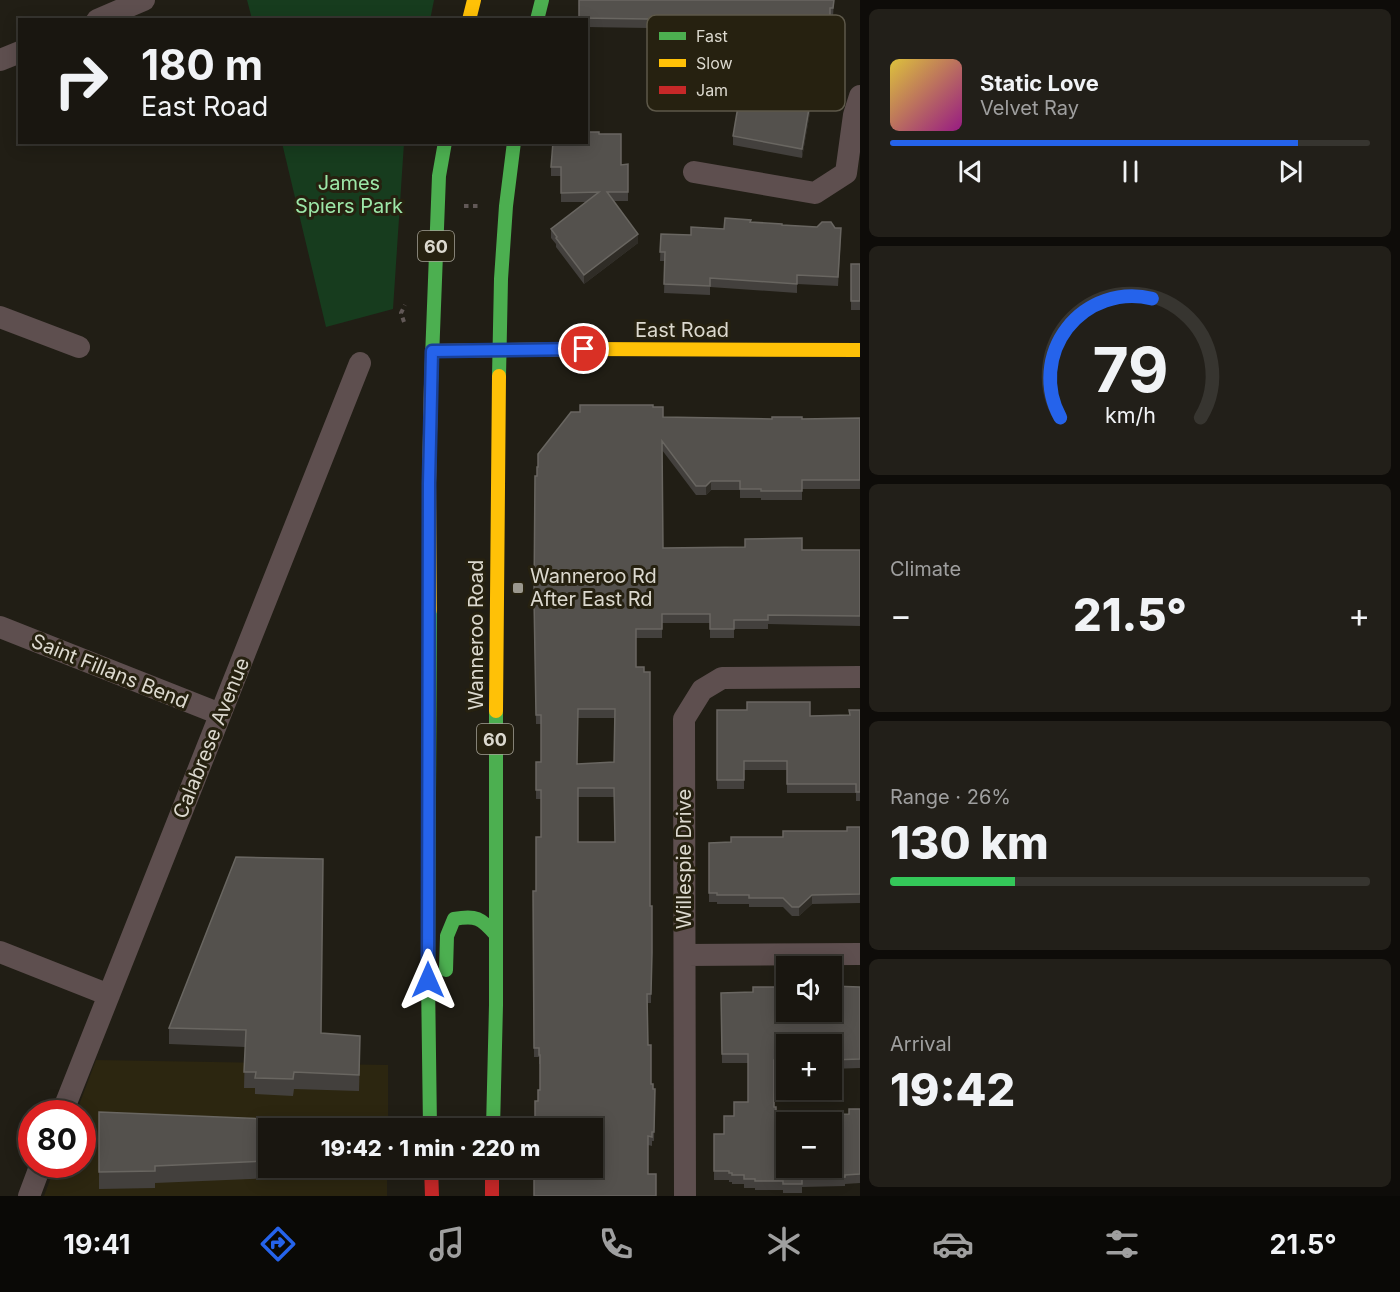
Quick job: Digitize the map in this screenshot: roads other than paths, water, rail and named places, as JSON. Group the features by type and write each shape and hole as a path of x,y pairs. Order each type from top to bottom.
{"main road":[{"path":"470,18 474,0"},
{"path":"538,18 542,0"},
{"name":"60","path":"430,1118 429,483 439,176 445,144"},
{"name":"Wanneroo Road","path":"493,1118 496,1005 499,350 506,206 514,144"},
{"name":"East Road","path":"432,351 860,350"},
{"path":"446,981 447,936 454,919 470,916 482,919 495,934"},
{"path":"431,1178 432,1195"},
{"path":"432,1195 435,1178"},
{"path":"492,1178 492,1196"}],"street":[{"path":"102,18 144,0"},
{"path":"0,60 18,53"},
{"path":"694,172 815,193 846,173 854,115 860,96"},
{"path":"0,317 79,346"},
{"name":"Calabrese Avenue","path":"67,1100 360,363"},
{"name":"Saint Fillans Bend","path":"0,627 220,714"},
{"name":"Willespie Drive","path":"685,1196 684,718 702,690 722,678 860,677"},
{"path":"0,952 109,995"},
{"path":"685,955 860,954"},
{"path":"29,1196 36,1178"}],"place":[{"name":"Wanneroo Rd After East Rd","path":"518,588"}],"park label":[{"name":"James Spiers Park","path":"349,194"}]}
